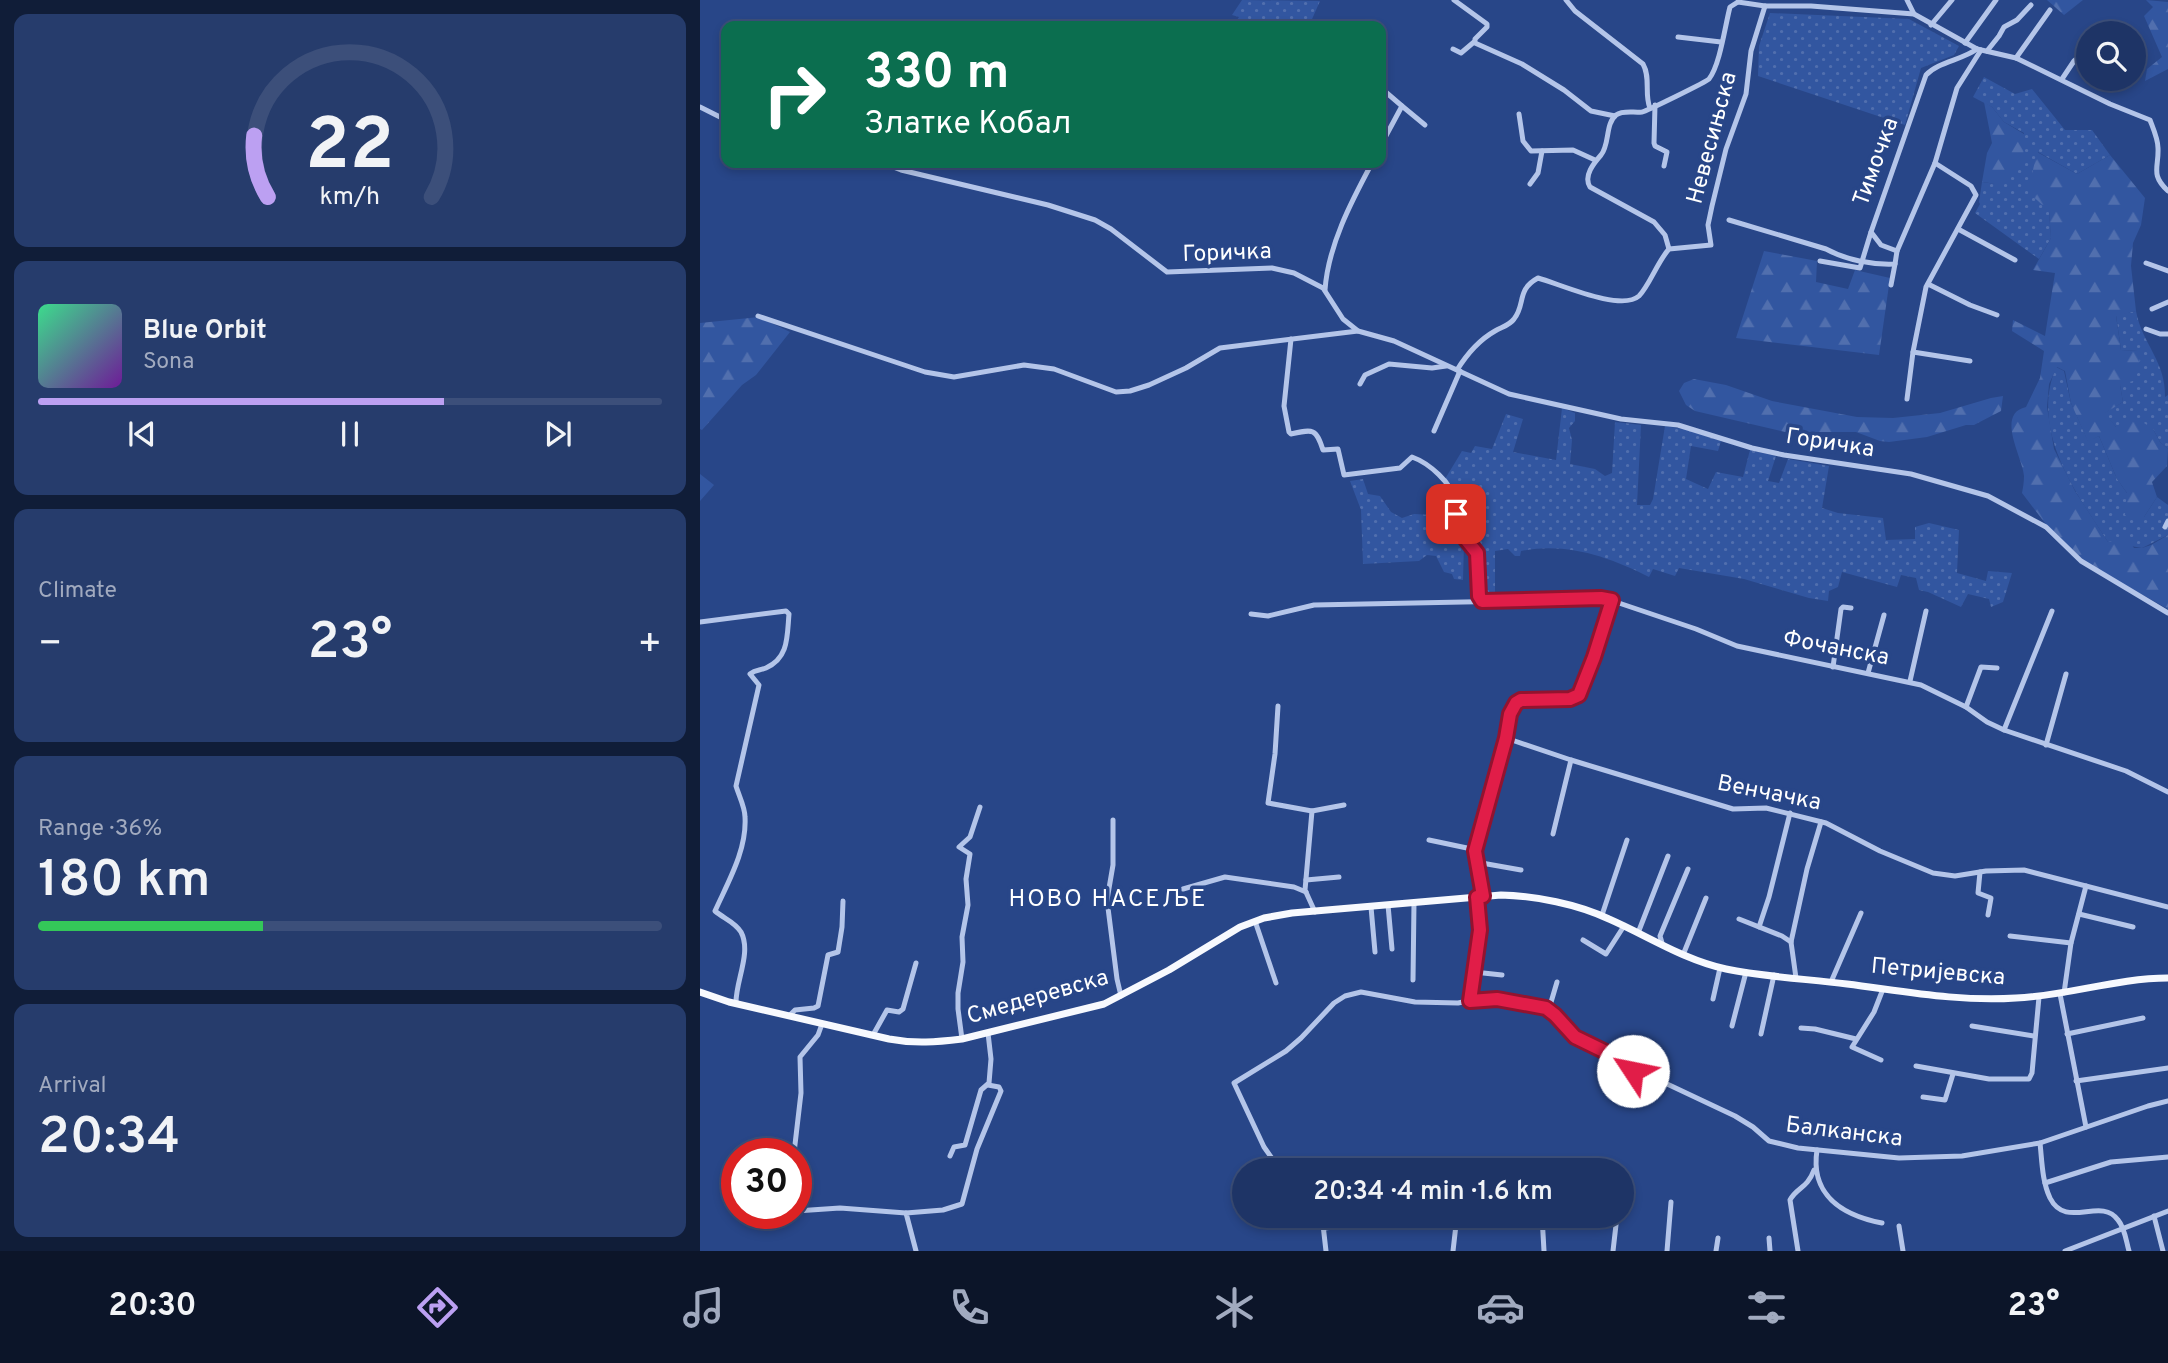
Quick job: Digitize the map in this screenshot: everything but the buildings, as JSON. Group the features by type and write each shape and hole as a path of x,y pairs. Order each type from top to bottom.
{"main road":[{"name":"Петријевска","path":"1414,903 1480,896 1524,897 1602,915 1682,955 1720,968 1978,999 2039,997 2136,979 2168,978"},
{"name":"Смедеревска","path":"700,992 736,1004 873,1035 920,1043 962,1040 1085,1010 1121,996 1229,933 1255,921 1281,914 1414,903"}],"street":[{"path":"1453,49 1461,53 1487,27 1487,24 1454,0"},
{"path":"1566,0 1575,11 1643,64 1647,73 1647,99 1653,106 1655,146 1667,152 1664,166"},
{"path":"1907,0 1914,14"},
{"path":"1931,25 1952,0"},
{"path":"1965,43 1996,0"},
{"path":"1474,42 1522,64 1564,90 1591,111 1615,116 1625,112 1643,111 1708,80 1714,69 1730,8 1738,1 1765,6 1811,6 1914,14 1965,43 2016,58 2119,108 2150,120 2158,148 2156,173 2168,191"},
{"path":"1891,285 1897,251 1935,163 1950,120 1956,88 1982,50 2031,5"},
{"name":"Невесињска","path":"1668,249 1710,245 1708,225 1712,206 1726,149 1746,94 1751,51 1765,6"},
{"path":"2016,58 2050,10"},
{"path":"1678,37 1721,41"},
{"name":"Тимочка","path":"1897,251 1881,245 1871,232 1926,75 1933,69 1982,50"},
{"path":"2062,79 2076,59"},
{"path":"1386,92 1425,125"},
{"path":"1386,136 1402,106"},
{"path":"700,107 721,118"},
{"path":"1519,114 1523,141 1531,151 1573,150 1595,160"},
{"path":"1434,431 1459,371 1472,350 1493,332 1514,320 1523,292 1531,282 1538,278 1613,301 1630,300 1642,293 1668,249 1665,235 1654,222 1589,186 1587,178 1595,160 1606,148 1611,122 1615,116"},
{"path":"1530,184 1538,173 1542,151"},
{"path":"1908,399 1913,352 1928,284 1975,197 1975,191 1935,163"},
{"name":"Горичка","path":"896,168 1048,205 1095,220 1167,272 1279,269 1301,276 1325,290"},
{"path":"1358,331 1343,319 1325,290 1327,269 1334,248 1369,168"},
{"path":"1729,220 1862,261 1895,264"},
{"path":"1958,229 2015,260"},
{"path":"1820,261 1860,268 1871,232"},
{"path":"2146,263 2168,271"},
{"path":"1928,284 1970,305 1997,314"},
{"path":"2152,309 2168,302"},
{"path":"758,316 910,369 954,377 1024,365 1054,369 1116,392 1137,390 1186,368 1220,348 1358,331"},
{"path":"2146,329 2168,334"},
{"name":"Горичка","path":"1358,331 1394,341 1509,394 1621,419 1678,425 1783,455 1910,474 1988,496 2046,527 2081,561 2168,613"},
{"path":"1291,339 1284,406 1289,432 1313,432 1319,436 1323,450 1338,449 1344,475 1401,468 1412,457 1435,472 1452,489 1460,527 1466,541 1476,550 1479,596 1482,601"},
{"path":"1913,352 1970,361"},
{"name":"Горичка","path":"1360,384 1364,375 1389,364 1432,368 1446,366"},
{"name":"Фочанска","path":"1251,614 1268,616 1314,605 1601,598 1612,600 1737,646 1910,681 1966,707 2004,730 2126,771 2168,792"},
{"path":"1470,1001 1480,926 1476,859 1510,714 1518,701 1570,699 1579,695 1612,600"},
{"path":"1833,667 1840,609 1850,608"},
{"path":"700,622 757,613 786,611 789,614 782,657 766,668 750,674 759,685 736,786 745,816 744,835 735,865 715,911 734,925 742,937 743,964 736,1004"},
{"path":"1910,681 1926,611"},
{"path":"2004,730 2052,611"},
{"path":"1868,673 1884,615"},
{"path":"1966,707 1981,667 1997,667"},
{"path":"2046,745 2066,674"},
{"path":"1278,706 1268,803 1312,811 1344,805"},
{"name":"Венчачка","path":"1506,738 1571,761 1733,809 1766,808 1821,822 1928,872 1955,876 2024,870 2168,907"},
{"path":"1553,834 1571,761"},
{"path":"962,1040 958,993 963,962 963,923 968,905 966,879 971,858 959,848 970,837 980,807"},
{"path":"1312,811 1306,892 1315,912"},
{"path":"1759,927 1790,813"},
{"path":"1113,820 1113,865 1107,910 1121,996"},
{"path":"1796,978 1791,942 1807,869 1821,822"},
{"path":"1429,840 1467,848 1476,859 1521,870"},
{"path":"1602,915 1627,840"},
{"path":"1638,933 1668,856"},
{"path":"1663,945 1660,936 1688,869"},
{"path":"1980,872 1978,893 1990,898 1987,915"},
{"path":"1183,889 1225,877 1294,887 1306,892"},
{"path":"1306,880 1339,877"},
{"path":"2086,886 2071,943 2062,993 2067,1034 2086,1127"},
{"path":"1682,955 1706,898"},
{"path":"789,1016 794,1010 814,1009 818,1006 828,955 838,952 843,901"},
{"path":"1413,980 1414,903"},
{"path":"1388,905 1392,949"},
{"path":"1371,907 1375,953"},
{"path":"1831,982 1861,913"},
{"path":"2079,914 2133,927"},
{"path":"1739,919 1785,937 1791,942"},
{"path":"1255,921 1276,983"},
{"path":"1583,940 1606,954 1624,926"},
{"path":"2010,936 2071,943"},
{"path":"873,1035 887,1010 899,1012 903,1009 916,963"},
{"path":"1713,999 1720,968"},
{"path":"1474,972 1502,975"},
{"path":"1732,1026 1746,972"},
{"path":"1761,1034 1774,975"},
{"path":"1270,1158 1234,1083 1286,1051 1334,1003 1345,996 1361,992 1415,1002 1458,1003 1497,999 1549,1009 1557,982"},
{"path":"1881,1060 1853,1049 1852,1045 1874,1012 1883,989"},
{"path":"1916,1066 2004,1080 2031,1078 2039,997"},
{"name":"Балканска","path":"1549,1009 1575,1037 1616,1057 1633,1071 1735,1116 1774,1143 1817,1150 1899,1158 1962,1156 2040,1143 2148,1105 2168,1103"},
{"path":"2067,1034 2143,1018"},
{"path":"796,1138 800,1056 818,1035 822,1024"},
{"path":"1972,1026 2034,1036"},
{"path":"1801,1028 1856,1039"},
{"path":"950,1156 954,1147 965,1145 981,1090 988,1085 991,1059 988,1033"},
{"path":"2076,1081 2168,1068"},
{"path":"1923,1097 1945,1100 1953,1073"},
{"path":"812,1210 840,1208 906,1213 943,1210 962,1204 977,1149 1000,1093 1000,1088 988,1085"},
{"path":"2040,1143 2045,1183 2052,1201 2070,1213 2101,1211 2117,1217 2129,1251"},
{"path":"1798,1251 1790,1200 1807,1185 1815,1167 1817,1150"},
{"path":"2045,1183 2111,1162 2168,1157"},
{"path":"1815,1167 1820,1186 1830,1198 1858,1217 1882,1223"},
{"path":"1667,1251 1671,1202"},
{"path":"2065,1251 2168,1211"},
{"path":"906,1213 916,1251"},
{"path":"2154,1216 2163,1251"},
{"path":"1899,1226 1903,1251"},
{"path":"1325,1228 1326,1251"},
{"path":"1453,1251 1456,1228"},
{"path":"1543,1228 1544,1251"},
{"path":"1613,1251 1616,1228"},
{"path":"1716,1251 1718,1238"},
{"path":"1769,1238 1770,1251"}],"green space":[{"path":"1242,0 1320,1 1311,21 1236,21 1239,17 1232,15"},
{"path":"2047,0 2083,0 2064,15"},
{"path":"2146,0 2168,2 2168,69 2146,80 2147,69 2162,57 2144,16 2153,7"},
{"path":"1770,13 1909,19 1959,46 1954,55 1921,68 1905,125 1758,76 1759,46"},
{"path":"1984,77 2015,94 2032,89 2065,130 2092,130 2110,155 2077,174 2038,152 2051,238 2039,259 1975,213 1980,204 1982,182 1999,182 2015,165 2022,154 2024,133 2004,122 1992,107 1973,97"},
{"path":"1984,102 1992,107 2004,122 2024,134 2026,143 2021,161 1997,184 1982,182 1987,153 1992,143"},
{"path":"2037,152 2077,174 2110,155 2145,198 2141,225 2133,243 2131,266 2136,311 2116,316 2121,350 2138,351 2140,358 2136,380 2120,385 2123,402 2105,413 2116,427 2132,415 2153,429 2160,442 2168,449 2167,466 2152,482 2157,497 2144,517 2135,520 2125,515 2127,493 2117,479 2099,436 2088,442 2071,403 2065,371 2057,367 2049,384 2047,407 2054,449 2075,491 2108,542 2127,538 2134,548 2142,548 2168,535 2168,609 2089,565 2048,527 2022,493 2023,468 2013,437 2012,418 2017,411 2026,407 2040,378 2044,351 2012,331 2013,320 2045,336 2055,273 2033,270 2051,238 2049,211 2028,192"},
{"path":"1764,251 1817,261 1816,282 1848,289 1855,270 1890,278 1879,355 1736,338"},
{"path":"2136,311 2162,373 2165,397 2168,395 2168,449 2160,442 2153,429 2116,427 2104,413 2123,402 2120,385 2138,351 2121,350 2116,315"},
{"path":"759,317 790,332 756,375 742,385 702,430 700,429 700,323"},
{"path":"2056,367 2064,371 2071,403 2088,441 2099,436 2117,479 2144,517 2157,497 2168,505 2168,535 2142,548 2108,542 2070,480 2052,436 2048,414 2049,390"},
{"path":"1694,379 1726,385 1772,401 1857,417 1893,418 1940,413 2003,396 2001,411 1974,425 1927,437 1889,442 1856,432 1785,432 1695,411 1686,405 1679,391 1684,383"},
{"path":"1562,408 1575,413 1575,421 1569,428 1572,440 1570,464 1595,469 1605,476 1612,473 1615,422 1641,425 1637,505 1650,505 1653,499 1665,426 1721,441 1718,451 1691,446 1686,479 1708,489 1716,472 1743,477 1750,450 1776,456 1768,481 1779,483 1788,459 1829,466 1822,508 1838,513 1883,518 1886,540 1915,539 1915,527 1929,523 1959,530 1957,573 1986,581 1988,571 2012,573 2003,602 1991,607 1989,599 1968,594 1961,607 1919,590 1916,578 1901,575 1897,587 1842,572 1838,587 1829,591 1828,601 1744,579 1679,568 1675,576 1653,569 1649,577 1619,563 1587,553 1555,548 1521,551 1520,556 1515,556 1508,549 1495,551 1495,598 1483,599 1480,555 1469,540 1458,514 1459,503 1454,487 1445,479 1462,451 1471,453 1475,446 1492,449 1506,414 1523,419 1513,452 1556,460"},
{"path":"700,474 714,485 700,501"},
{"path":"1363,479 1368,494 1380,496 1391,512 1402,518 1414,514 1433,515 1452,511 1453,521 1464,543 1463,580 1454,579 1452,574 1444,572 1436,556 1427,555 1419,561 1363,564 1361,510 1350,481"}],"district":[{"name":"НОВО НАСЕЉЕ","path":"1108,900"}],"route":[{"path":"1456,514 1464,537 1476,550 1479,596 1482,601 1612,600 1579,695 1570,699 1521,700 1510,714 1475,851 1483,896 1477,897 1480,930 1470,1001 1497,999 1546,1008 1575,1037 1616,1057 1633,1071"}]}
